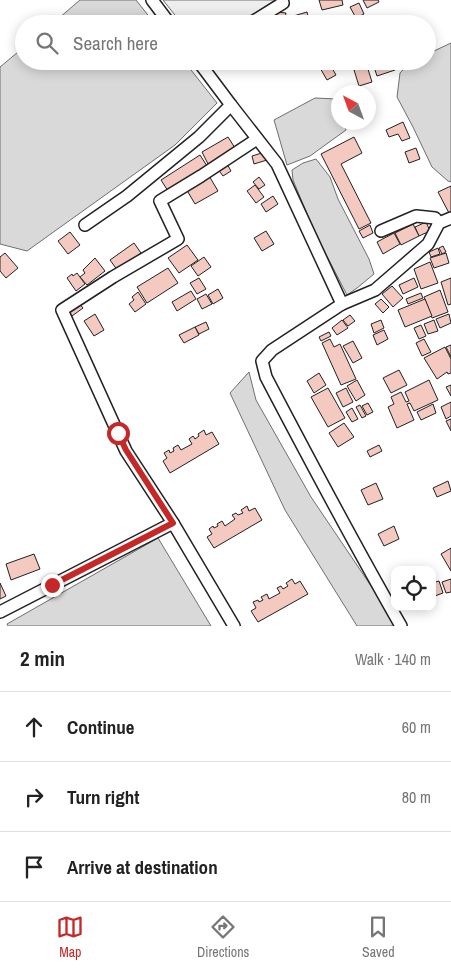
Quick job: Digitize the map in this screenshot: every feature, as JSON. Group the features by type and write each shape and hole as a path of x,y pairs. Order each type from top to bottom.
{"street":[{"path":"152,0 163,15"},
{"path":"263,15 284,2 282,0"},
{"path":"205,70 277,164 342,304"},
{"path":"84,225 127,196 199,137 231,106"},
{"path":"234,626 173,523 126,450 62,310 113,277 178,240 160,202 257,139"},
{"path":"381,231 416,216 435,218 439,223"},
{"path":"401,626 357,550 311,464 266,377 262,361 272,350 342,304 374,290 428,244 439,223 451,218"},
{"path":"0,612 173,523"}],"shaded area":[{"path":"80,0 136,0 148,15 62,15"},
{"path":"163,0 275,0 252,15 175,15"},
{"path":"451,43 451,182 432,167 397,97 400,73 403,70 436,70 436,50"},
{"path":"15,54 15,70 191,70 217,103 175,145 27,251 0,244 0,67"},
{"path":"315,98 331,99 331,130 346,130 310,156 287,165 274,120"},
{"path":"316,159 330,177 338,199 369,259 374,274 347,295 315,233 293,180 292,170 303,163"},
{"path":"249,372 256,400 311,497 396,623 391,626 357,626 285,510 230,393"},
{"path":"158,538 211,626 8,626 7,624"}],"building":[{"path":"319,0 342,0 343,5 322,10"},
{"path":"363,0 378,0 379,2 367,8"},
{"path":"359,3 364,14 354,15 350,7"},
{"path":"277,12 286,13 286,15 276,15"},
{"path":"307,12 308,15 297,15"},
{"path":"321,70 333,70 336,75 327,80"},
{"path":"354,70 368,70 372,82 359,85"},
{"path":"375,70 395,70 377,76"},
{"path":"403,122 410,138 402,141 398,134 389,137 386,130"},
{"path":"228,137 235,148 208,164 202,152"},
{"path":"354,137 362,153 341,164 371,223 359,229 321,154"},
{"path":"416,148 420,159 409,163 405,152"},
{"path":"265,152 267,160 254,164 252,156"},
{"path":"200,155 207,166 168,191 161,180"},
{"path":"226,162 231,171 223,176 217,168"},
{"path":"208,174 218,191 195,204 185,187"},
{"path":"259,177 265,185 259,189 253,182"},
{"path":"255,185 264,197 256,203 247,191"},
{"path":"451,186 451,212 449,213 438,192"},
{"path":"273,196 278,204 266,212 261,204"},
{"path":"426,222 430,231 419,236 415,227"},
{"path":"413,224 419,236 401,245 395,233"},
{"path":"370,225 373,233 363,238 359,231"},
{"path":"266,231 274,244 262,251 254,238"},
{"path":"70,232 80,245 68,254 58,241"},
{"path":"394,233 400,244 383,254 377,242"},
{"path":"134,243 141,253 118,271 110,260"},
{"path":"187,245 198,260 179,273 168,258"},
{"path":"443,246 446,252 442,254 439,248"},
{"path":"438,248 440,254 431,257 429,252"},
{"path":"5,253 18,268 6,278 0,271 0,257"},
{"path":"446,253 449,263 434,268 430,258"},
{"path":"204,257 211,267 198,276 191,266"},
{"path":"95,258 105,271 87,285 80,277 85,273 83,270"},
{"path":"430,262 438,283 421,289 414,269"},
{"path":"168,268 178,283 147,303 137,287"},
{"path":"77,273 85,284 76,291 67,278"},
{"path":"199,278 206,289 197,294 190,283"},
{"path":"414,278 418,287 403,294 399,285"},
{"path":"451,278 451,304 448,305 441,282"},
{"path":"392,286 403,298 393,307 382,294"},
{"path":"218,289 223,298 213,304 208,295"},
{"path":"440,290 448,312 432,318 424,297"},
{"path":"191,291 196,299 177,311 172,302"},
{"path":"138,292 146,304 135,312 129,304 134,300 132,297"},
{"path":"421,293 423,298 408,304 406,299"},
{"path":"206,294 212,304 202,309 197,299"},
{"path":"381,299 389,307 383,313 375,304"},
{"path":"425,299 432,316 405,327 398,310"},
{"path":"78,302 83,308 72,316 68,311"},
{"path":"95,314 104,330 94,336 84,321"},
{"path":"449,314 451,323 440,328 436,319"},
{"path":"350,315 355,321 348,326 343,320"},
{"path":"342,320 348,328 337,335 332,328"},
{"path":"381,320 384,328 374,333 371,324"},
{"path":"434,320 438,331 428,334 424,324"},
{"path":"206,322 209,329 199,334 195,327"},
{"path":"421,325 426,336 419,339 414,328"},
{"path":"195,327 199,335 184,343 179,335"},
{"path":"384,330 388,339 377,345 373,335"},
{"path":"329,332 331,336 321,341 319,337"},
{"path":"330,339 334,347 340,344 356,379 341,385 322,343"},
{"path":"424,339 431,352 422,356 416,343"},
{"path":"353,341 362,358 353,363 343,346"},
{"path":"451,345 451,357 446,347"},
{"path":"445,347 451,359 451,373 448,374 447,372 437,379 424,358"},
{"path":"399,370 407,385 391,393 383,378"},
{"path":"319,373 326,385 314,393 307,381"},
{"path":"357,380 365,395 356,401 347,386"},
{"path":"429,380 438,400 414,411 410,403 407,404 414,420 397,428 388,407 394,404 391,397 401,392 406,402 409,401 405,392"},
{"path":"451,385 451,396 446,387"},
{"path":"328,388 345,418 328,427 311,397"},
{"path":"346,388 353,402 343,407 336,393"},
{"path":"451,402 451,416 446,419 441,407"},
{"path":"368,403 373,412 367,415 362,406"},
{"path":"433,404 436,413 421,420 417,412"},
{"path":"360,405 366,416 362,418 356,407"},
{"path":"352,408 358,419 352,422 346,412"},
{"path":"451,419 451,431 446,421"},
{"path":"344,423 354,437 338,447 329,433"},
{"path":"204,430 206,435 212,432 219,444 170,473 163,461 167,458 164,453 169,450 170,453 174,451 173,448 178,445 181,450 192,444 189,439 193,436 195,439"},
{"path":"379,445 382,451 370,457 367,451"},
{"path":"448,481 451,491 437,497 433,488"},
{"path":"376,483 383,499 368,505 361,490"},
{"path":"247,506 249,511 255,508 262,520 214,548 207,537 212,534 209,529 213,526 214,528 218,526 217,524 222,521 225,526 235,519 232,515 243,513 241,510"},
{"path":"394,526 399,539 384,546 378,534"},
{"path":"451,548 451,571 441,554"},
{"path":"34,554 40,569 11,580 6,564"},
{"path":"292,579 295,584 300,581 308,594 258,622 251,611 256,608 253,602 263,600 261,597 267,594 269,599 280,593 277,588 281,586 283,589 288,586 286,583"},
{"path":"451,579 451,592 446,593 442,582"},
{"path":"439,581 443,593 436,596 436,582"},
{"path":"0,583 6,596 0,599"}],"route":[{"path":"52,585 173,523 126,450 118,433"}]}
